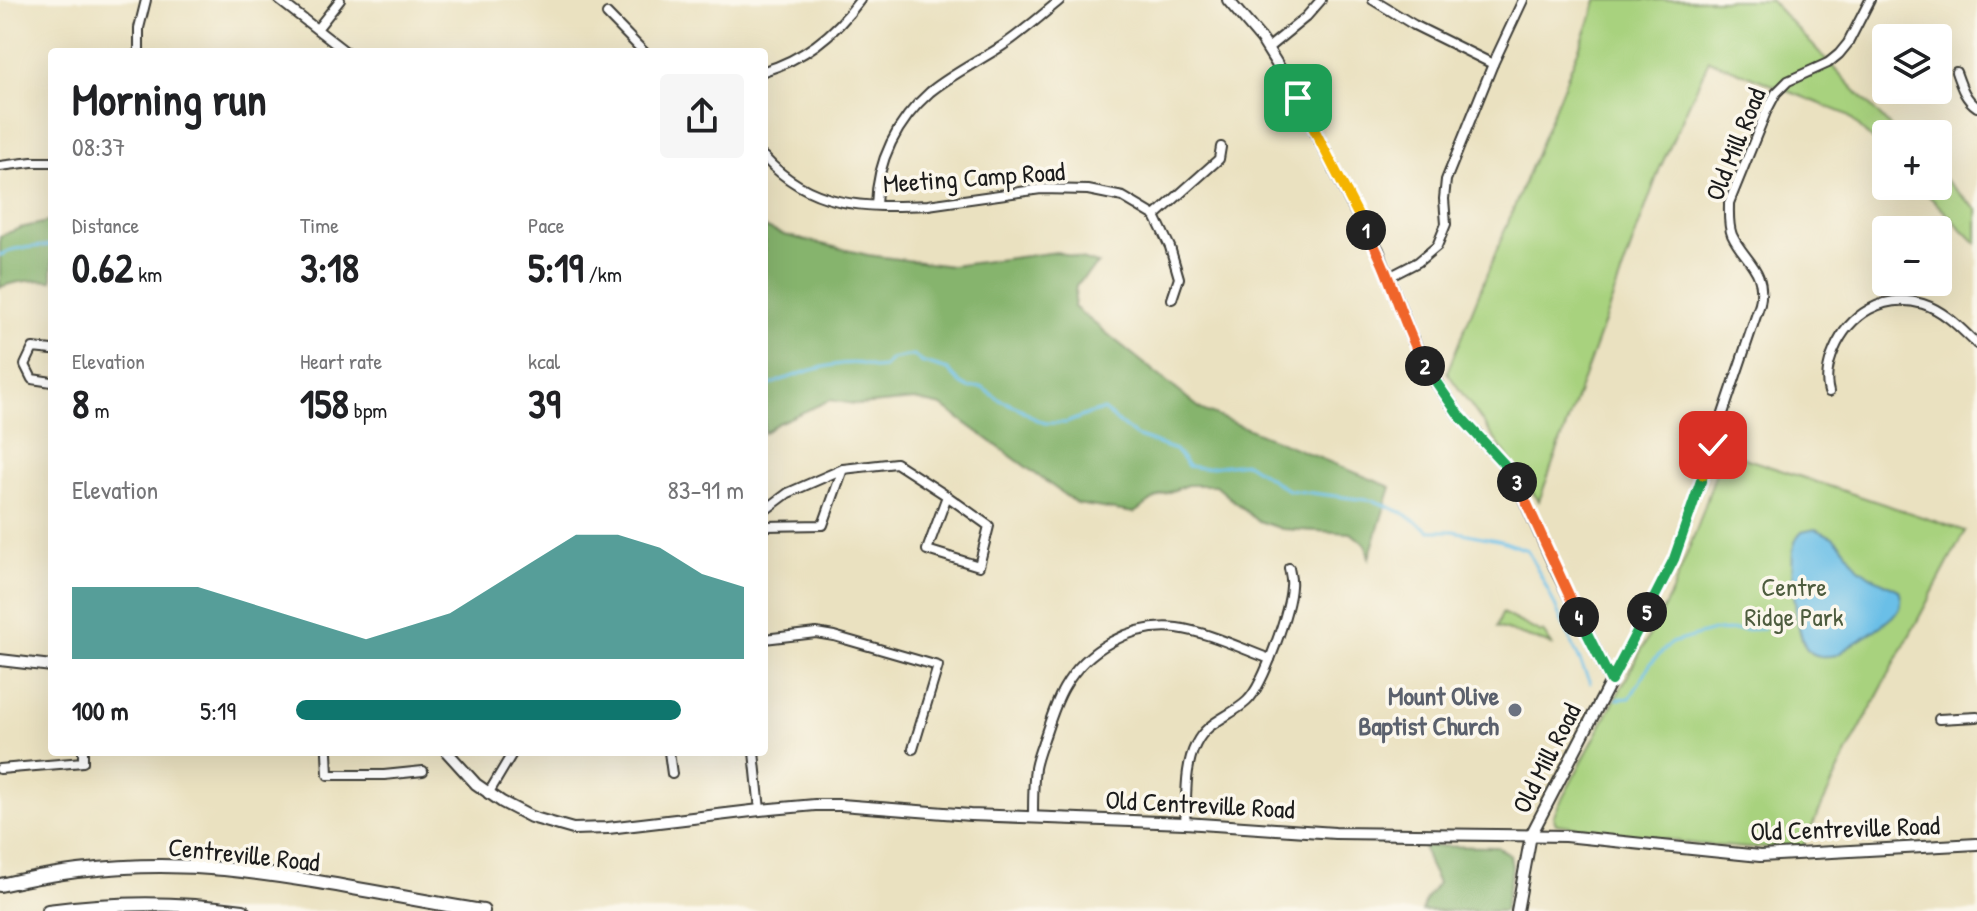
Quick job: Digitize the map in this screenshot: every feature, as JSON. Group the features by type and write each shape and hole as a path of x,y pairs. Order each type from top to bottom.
{"highway":[{"name":"Centreville Road","path":"0,885 83,871 189,867 225,869 483,911"},
{"path":"48,911 132,904 203,906 243,911"}],"street":[{"path":"139,48 139,28 146,0"},
{"path":"279,0 341,48"},
{"path":"317,29 340,0"},
{"path":"768,69 787,62 821,41 839,26 860,0"},
{"path":"876,205 882,164 901,126 918,104 942,83 1035,22 1060,0"},
{"path":"1228,0 1268,48 1298,98 1378,250 1410,334 1437,385 1516,481 1611,681"},
{"path":"1268,48 1306,17 1321,0"},
{"path":"1373,0 1414,25 1493,64"},
{"path":"1389,277 1418,262 1437,246 1446,224 1446,180 1493,64 1523,0"},
{"name":"Old Mill Road","path":"1517,911 1531,835 1674,559 1760,304 1760,281 1750,259 1732,234 1729,203 1776,93 1788,81 1828,63 1839,54 1870,0"},
{"path":"607,14 640,48"},
{"path":"1956,72 1965,94 1977,107"},
{"path":"1172,299 1179,278 1170,247 1155,216 1219,159 1221,147"},
{"name":"Meeting Camp Road","path":"768,161 791,183 811,194 836,201 928,205 1065,188 1123,197 1155,216"},
{"path":"0,166 48,162"},
{"path":"1829,392 1829,361 1840,336 1863,312 1884,303 1905,301 1930,307 1951,319 1977,344"},
{"path":"48,350 33,348 25,365 32,379 48,381"},
{"path":"768,508 788,493 843,469 896,463 947,496 989,526 979,566 927,550 947,496"},
{"path":"768,526 823,525 843,469"},
{"path":"1185,823 1190,759 1196,744 1212,724 1253,695 1261,681 1289,600 1292,583 1289,568"},
{"path":"1033,817 1036,763 1055,708 1069,680 1082,663 1113,640 1135,632 1169,628 1198,633 1270,659"},
{"path":"768,639 816,633 938,666 913,749"},
{"path":"0,660 48,666"},
{"path":"1939,719 1977,717"},
{"path":"0,769 83,762 83,756"},
{"path":"327,756 328,775 423,771"},
{"name":"Old Centreville Road","path":"450,756 488,794 531,817 573,829 841,805 939,813 1185,823 1335,833 1580,837 1760,856 1977,844"},
{"path":"488,794 511,756"},
{"path":"670,756 672,774"},
{"path":"754,756 760,810"}],"green space":[{"path":"1596,0 1770,0 1884,120 1872,120 1872,139 1846,114 1709,60 1660,168 1539,501 1447,372"},
{"path":"1952,186 1977,210 1977,244 1952,216 1933,200 1952,200"},
{"path":"48,222 48,281 26,281 0,287 0,236"},
{"path":"768,229 868,255 951,266 1057,252 1098,264 1076,285 1074,307 1202,410 1391,487 1369,558 1366,545 1351,533 1282,529 1256,520 1215,485 1187,485 1159,496 1134,513 1077,504 942,406 915,400 860,405 830,400 768,430"},
{"name":"Centre Ridge Park","path":"1723,451 1965,531 1845,757 1802,848 1697,844 1556,824 1553,816 1671,594"},
{"path":"1502,613 1543,632 1552,645 1497,627"},
{"path":"1423,846 1498,847 1510,855 1512,868 1504,911 1422,911 1426,899 1438,883"}],"water":[{"path":"1815,529 1833,537 1858,567 1899,590 1901,598 1899,609 1888,621 1833,656 1817,655 1807,649 1797,614 1793,551 1796,539 1802,532"}],"waterway":[{"path":"0,255 15,249 48,245"},
{"path":"768,385 807,371 855,363 884,367 891,359 914,355 921,362 948,370 969,388 981,387 1045,423 1066,423 1103,410 1136,436 1175,450 1188,466 1202,468 1246,463 1288,490 1375,501 1403,513 1430,531 1453,531 1502,541 1527,550 1590,683"},
{"path":"1617,699 1630,698 1651,663 1671,643 1713,631 1764,629"}],"place":[{"name":"Mount Olive Baptist Church","path":"1515,710"}],"route":[{"path":"1298,98 1378,250 1419,354 1459,415 1516,481 1611,681 1674,559 1713,445"}]}
